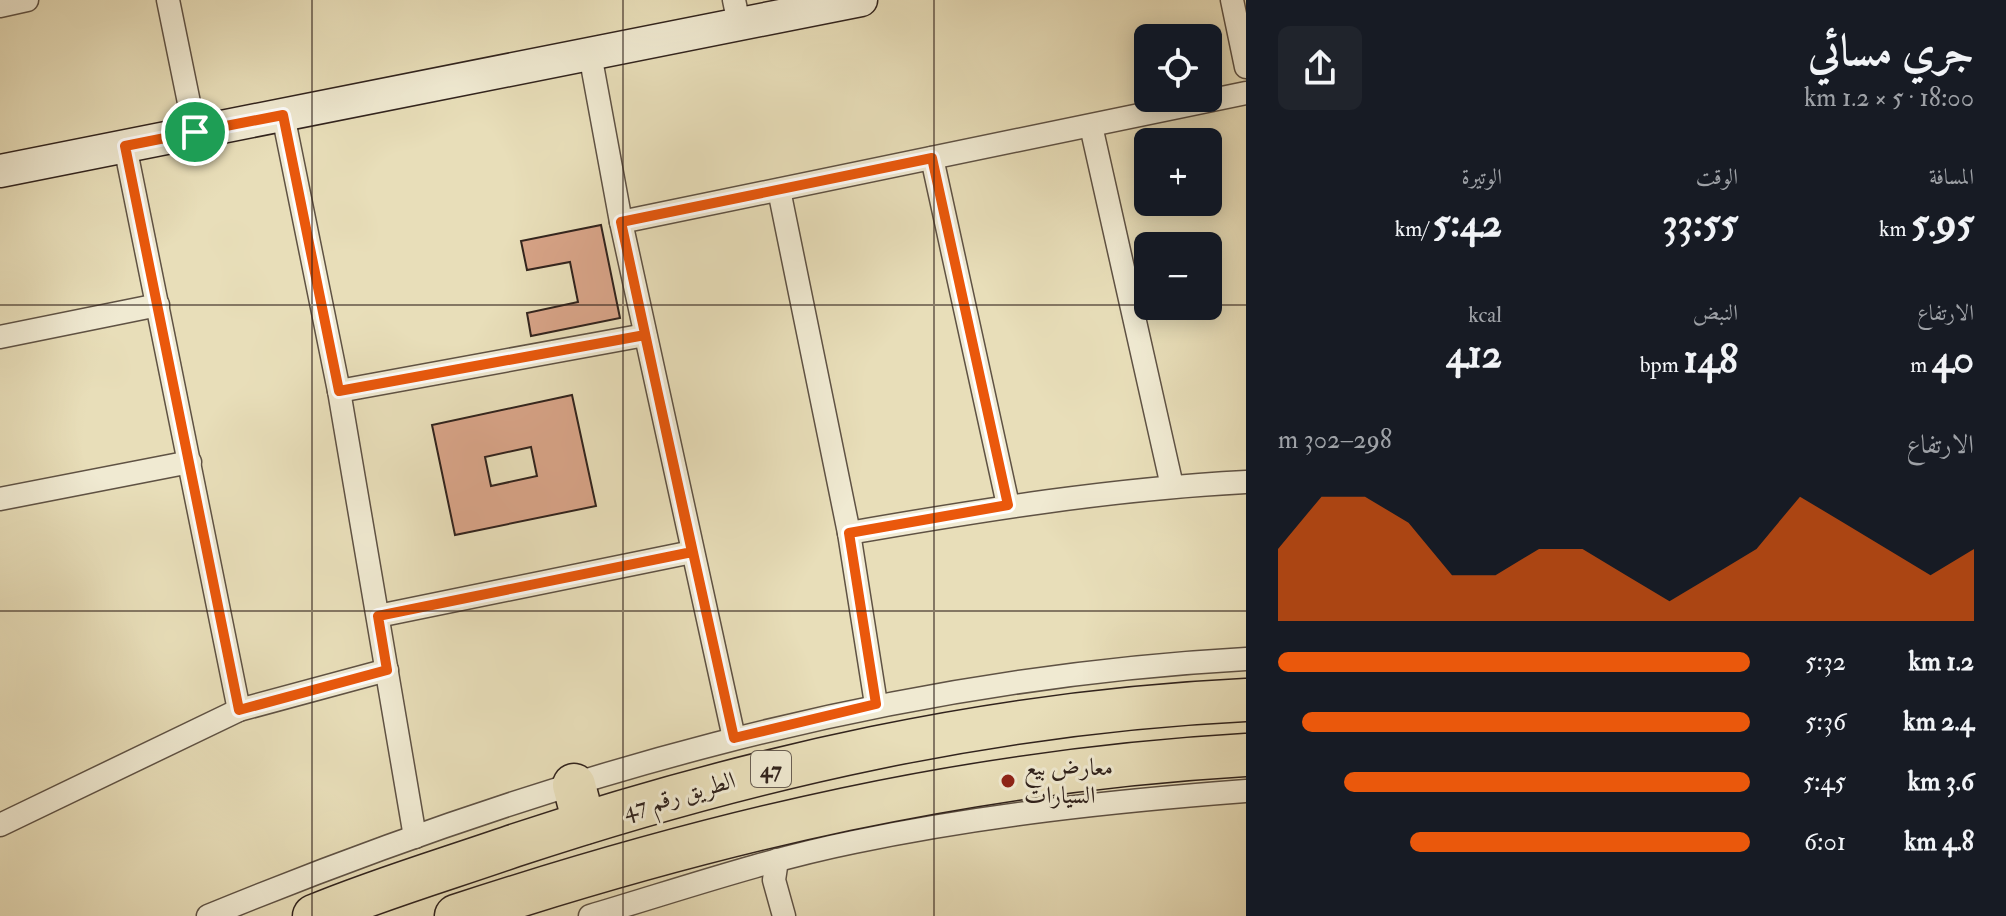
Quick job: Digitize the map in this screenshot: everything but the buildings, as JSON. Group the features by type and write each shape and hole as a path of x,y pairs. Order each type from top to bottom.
{"highway":[{"name":"الطريق رقم 47","path":"339,911 579,804 711,784 840,753 970,728 1101,711 1246,700"},
{"name":"الطريق رقم 47","path":"456,916 595,871 798,817 1019,777 1246,755"}],"street":[{"path":"0,6 27,0"},
{"path":"168,0 195,132"},
{"path":"0,171 590,54 736,12 861,0"},
{"path":"1232,0 1246,67"},
{"path":"590,54 621,222 734,738"},
{"path":"621,222 1246,93"},
{"path":"283,115 339,391 415,837"},
{"path":"1091,126 1172,486"},
{"path":"125,146 239,710"},
{"path":"932,158 1008,505"},
{"path":"779,190 849,533 876,704"},
{"path":"0,337 158,305"},
{"path":"339,391 645,335"},
{"path":"0,499 190,462"},
{"path":"849,533 1008,505 1172,486 1246,482"},
{"path":"378,616 692,552"},
{"path":"208,916 415,837 579,804 734,738 876,704 1099,670 1246,659"},
{"path":"0,825 239,710 387,670"},
{"path":"590,916 777,860 867,839 1011,814 1246,791"},
{"path":"777,860 774,880 784,916"}],"place":[{"name":"معارض بيع السيارات","path":"1008,781"}],"route":[{"path":"195,132 125,146 239,710 387,670 378,616 692,552 621,222 932,158 1008,505 849,533 876,704 734,738 692,552 645,335 339,391 283,115 195,132"}]}
